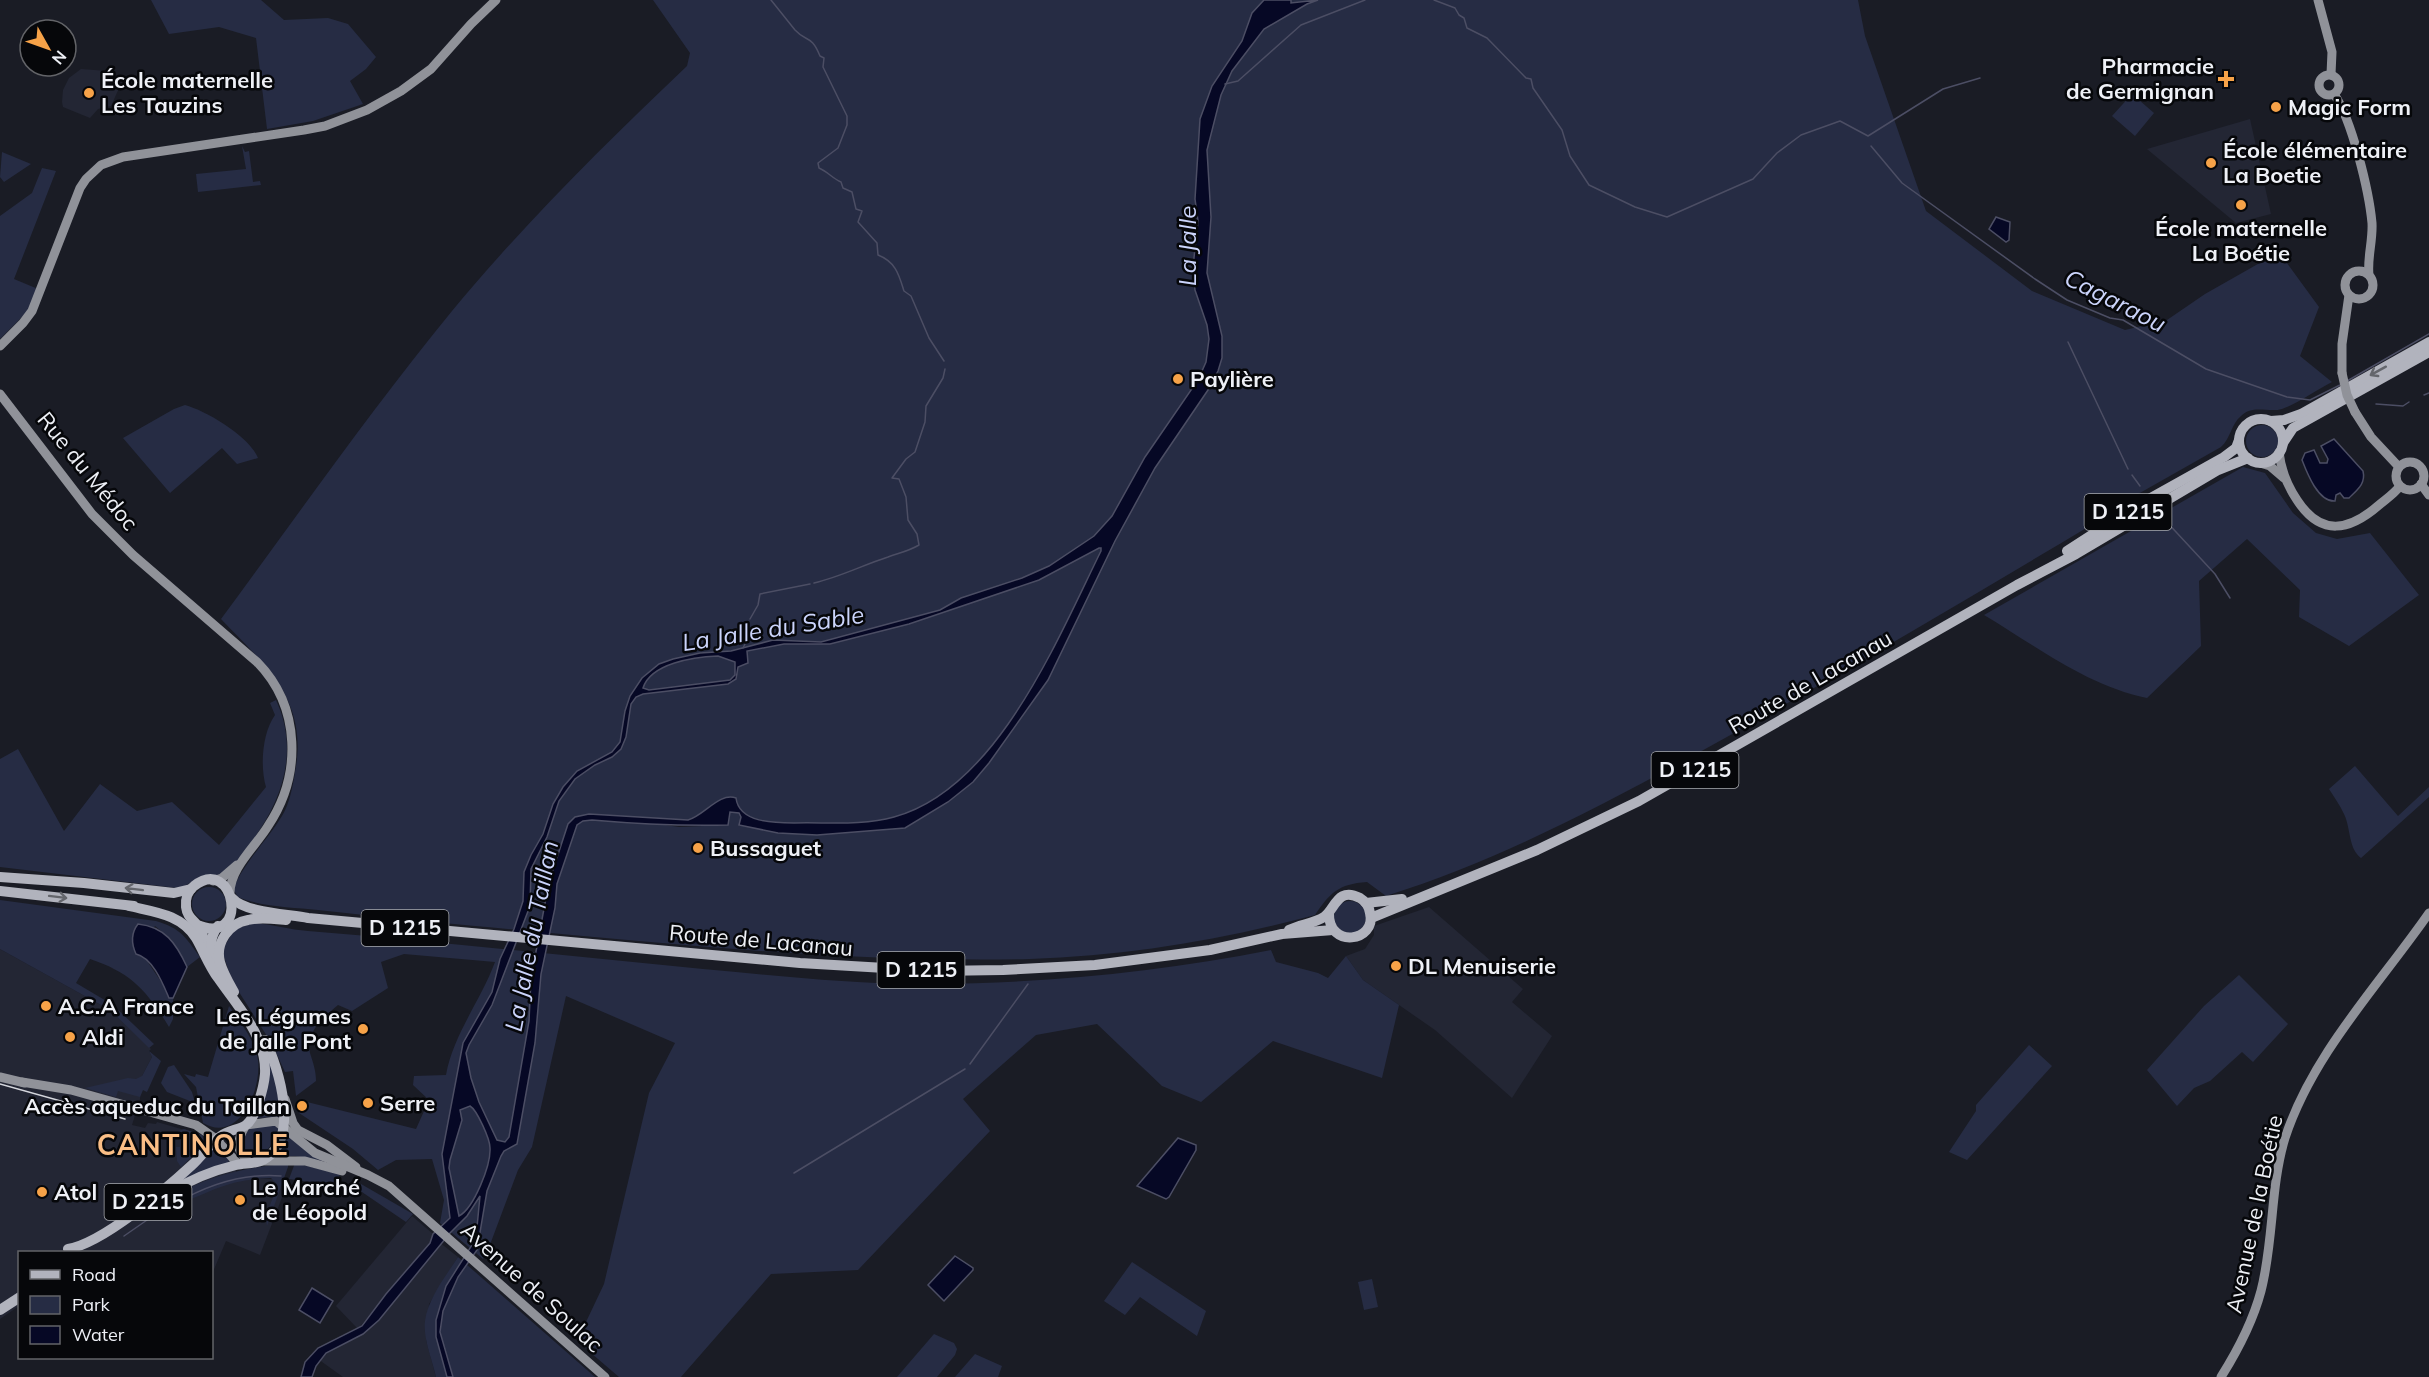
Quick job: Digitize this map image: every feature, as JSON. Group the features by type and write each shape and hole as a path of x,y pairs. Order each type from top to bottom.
{"main road":[{"path":"0,346 32,311 80,188 101,165 123,157 168,152 325,126 367,110 401,91 431,69 496,0"},
{"path":"2318,0 2332,52 2331,74"},
{"path":"2331,74 2337,78 2339,84 2334,94"},
{"path":"2331,74 2320,78 2319,86 2324,94 2334,94"},
{"path":"2334,94 2348,120 2372,224 2369,275 2373,284 2372,291 2367,297 2361,299 2346,319"},
{"path":"2361,299 2349,295 2345,289 2345,281 2349,274 2356,271 2364,262 2370,247"},
{"path":"2356,271 2369,275"},
{"path":"2349,295 2342,344 2342,373 2347,395 2371,437 2399,467"},
{"path":"2400,486 2356,523 2330,526 2307,513 2284,478 2270,466 2248,458 2240,447 2239,440 2241,433 2250,422 2257,419 2284,420 2301,414 2429,342"},
{"path":"2260,462 2273,459 2293,428 2429,352"},
{"name":"Rue du Médoc","path":"0,394 92,514 133,555 241,648 263,669 278,688 287,710 294,748 289,773 277,812 243,860 231,883 231,895"},
{"name":"Rue du Médoc","path":"0,399 14,411"},
{"path":"2271,421 2280,431 2284,478"},
{"name":"Route de Lacanau","path":"2017,585 2138,506 2224,457 2236,448 2239,440"},
{"name":"Route de Lacanau","path":"1423,896 1537,850 1639,801 2017,585 2076,554 2218,470 2248,458"},
{"path":"2410,462 2418,465 2424,476 2421,483 2412,490 2400,486 2396,479 2399,467 2410,462"},
{"path":"2421,483 2429,495"},
{"name":"Rue du Médoc","path":"213,881 226,876 243,860"},
{"path":"0,877 174,893 191,889 205,881 220,883 231,895 231,912 228,919 211,928 197,925"},
{"path":"187,914 186,901 191,889"},
{"path":"0,891 174,909 187,914 203,935 216,975"},
{"name":"D 1215","path":"231,895 242,906 308,918"},
{"path":"1345,896 1355,896 1366,903 1371,918 1368,927 1358,936 1344,937 1334,930 1329,913 1337,900 1345,896"},
{"name":"D 1215","path":"1366,903 1423,896"},
{"name":"D 1215","path":"1371,918 1423,896"},
{"path":"129,906 162,913 181,922 196,939 216,975 250,1024 264,1055 265,1075 261,1094 238,1139 237,1146 244,1163"},
{"name":"D 1215","path":"228,919 242,913 292,920 308,918"},
{"name":"D 1215","path":"1282,934 1323,918 1329,913"},
{"name":"Avenue de la Boétie","path":"2221,1377 2248,1329 2261,1290 2276,1183 2285,1140 2300,1099 2336,1040 2429,913"},
{"name":"Route de Lacanau","path":"308,918 864,968 981,970 1051,968 1137,960 1210,950 1282,934"},
{"path":"235,993 222,967 219,954 222,940 229,930 242,921 250,919 292,920"},
{"path":"218,926 212,937 212,951 219,971 269,1047 293,1122 298,1130 327,1145 368,1175"},
{"name":"D 1215","path":"1282,934 1334,930"},
{"path":"0,1077 212,1136 244,1163"},
{"path":"262,1161 274,1149 283,1127 282,1092"},
{"name":"D 2215","path":"70,1251 93,1239 141,1207 173,1182 212,1136 246,1125 276,1121 283,1127"},
{"path":"283,1127 297,1140 320,1155 389,1186 415,1209"},
{"path":"262,1161 305,1161 339,1170 381,1187 415,1209"},
{"name":"D 2215","path":"81,1251 177,1187 202,1175 244,1163 262,1161"},
{"name":"Avenue de Soulac","path":"415,1209 605,1377"},
{"path":"4,1307 18,1296"}],"shaded area":[{"name":"École maternelle Les Tauzins","path":"81,69 107,71 120,86 111,106 98,109 90,118 63,107 63,90 69,78 78,78 78,71"},
{"name":"École élémentaire La Boetie","path":"2250,119 2271,214 2236,223 2147,149"},
{"path":"1429,907 1523,989 1512,1002 1552,1036 1512,1098 1435,1030 1363,980 1346,956 1365,949 1374,935 1374,926"},
{"path":"0,949 110,1010 151,1049 149,1051 152,1057 142,1076 140,1099 132,1125 145,1128 148,1123 156,1124 157,1122 202,1135 218,1146 229,1158 240,1179 289,1179 260,1255 226,1241 213,1272 213,1251 18,1251 18,1307 0,1319"},
{"path":"412,1216 433,1234 433,1238 358,1329 336,1306"},
{"path":"439,1242 458,1257 429,1304 426,1340 436,1377 343,1377 318,1359 371,1325"}],"green space":[{"path":"151,0 261,0 284,20 328,18 348,24 376,57 366,69 350,81 363,104 313,121 267,129 256,38 219,27 169,34"},
{"path":"653,0 1858,0 1865,36 1926,211 2032,291 2125,330 2167,320 2205,294 2279,252 2319,307 2300,356 2332,382 2282,409 2246,412 2238,419 2221,447 2131,498 2088,527 1851,667 1629,790 1550,830 1470,866 1386,896 1367,882 1349,885 1330,895 1315,915 1280,924 1210,939 1102,954 1030,959 891,958 614,939 277,906 238,897 233,889 238,879 287,806 298,747 296,725 290,705 280,686 254,653 221,619 363,425 452,311 566,185 687,66 690,53","holes":["736,798 738,805 747,815 782,823 774,832 739,825 741,817 739,813 730,812 728,825 679,827 659,824 662,819 681,821 692,819 725,799"]},
{"path":"2132,94 2154,113 2135,136 2112,116"},
{"path":"242,146 245,152 249,151 253,182 260,181 261,185 198,192 196,174 246,169"},
{"path":"2,152 31,164 4,182 0,177"},
{"path":"42,168 56,171 14,279 38,289 29,310 0,339 0,216 32,193"},
{"path":"185,405 227,426 246,442 258,458 237,464 222,448 170,493 123,438"},
{"path":"2262,425 2274,429 2278,441 2274,453 2262,457 2250,453 2246,441 2250,429"},
{"path":"2243,467 2265,473 2293,513 2316,533 2337,539 2370,533 2419,595 2349,646 2299,617 2300,590 2247,539 2199,581 2201,646 2147,698 2083,675 1984,615"},
{"path":"276,700 287,740 283,779 269,815 234,864 224,873 201,877 177,888 0,867 0,759 18,749 64,831 100,784 137,811 172,802 219,845 266,787 263,750 267,731 275,715 270,703"},
{"path":"2355,766 2398,816 2429,787 2429,797 2361,858 2354,849 2344,814 2329,789"},
{"path":"209,887 221,892 226,904 221,916 209,921 197,916 192,904 197,892"},
{"path":"0,900 156,921 177,931 200,957 187,967 171,939 155,926 136,953 143,955 164,986 169,998 173,998 173,1019 169,1027 153,1003 137,985 105,964 90,959 76,983 113,1005 154,1044 149,1048 110,1010 0,949"},
{"path":"1350,901 1361,906 1366,917 1361,928 1350,933 1339,928 1334,917 1339,906"},
{"path":"253,923 301,930 760,974 847,982 904,984 1061,979 1145,970 1271,950 1276,962 1318,973 1328,978 1346,956 1363,980 1399,1005 1382,1078 1273,1041 1201,1102 1162,1086 1097,1024 1036,1035 963,1099 990,1131 858,1270 771,1274 681,1377 619,1377 577,1341 604,1284 649,1093 675,1043 566,996 532,1147 518,1170 483,1259 440,1223 444,1200 432,1159 396,1160 378,1170 353,1149 299,1113 299,1103 303,1101 416,1129 429,1100 413,1085 414,1076 446,1075 461,1032 495,962 404,954 381,962 388,988 352,1011 338,1005 313,1032 309,1045 316,1081 296,1096 293,1071 285,1072 272,1044 232,981 223,954 225,945 235,929"},
{"path":"2239,975 2288,1024 2253,1062 2242,1052 2210,1081 2194,1088 2177,1106 2147,1070 2204,1006"},
{"path":"229,1006 254,1045 258,1072 252,1098 246,1110 237,1120 227,1126 216,1128 203,1123 196,1087 184,1074 208,1077"},
{"path":"2029,1045 2052,1066 1967,1160 1949,1152 1976,1111 1976,1105"},
{"path":"149,1051 161,1061 147,1092 143,1090 140,1097 118,1091 116,1097 85,1088 142,1076 152,1057"},
{"path":"267,1051 281,1111 279,1117 255,1118"},
{"path":"174,1065 192,1092 195,1103 167,1092 161,1083 168,1067"},
{"path":"256,1125 277,1125 279,1132 265,1152 261,1155 250,1156 243,1153 241,1143 248,1130"},
{"path":"184,1129 202,1135 205,1144 181,1167 177,1161 176,1147 180,1147 180,1136 176,1136 178,1131"},
{"path":"286,1133 335,1164 295,1156 275,1157"},
{"path":"217,1144 229,1158 228,1163 175,1186"},
{"path":"295,1163 340,1174 337,1186 289,1179"},
{"path":"274,1165 288,1165 288,1167 267,1226 268,1210 277,1184 271,1178 233,1183 177,1205 173,1205 170,1201 173,1196 209,1179"},
{"path":"361,1184 413,1214 406,1222 359,1190"},
{"path":"458,1257 595,1377 436,1377 427,1342 425,1321 434,1296"},
{"path":"1132,1262 1206,1311 1197,1336 1140,1297 1125,1315 1104,1301"},
{"path":"1372,1279 1378,1307 1364,1310 1358,1282"},
{"path":"934,1334 954,1343 957,1349 955,1355 937,1377 897,1377"},
{"path":"975,1354 1002,1366 998,1377 955,1377"}],"water":[{"path":"1264,0 1291,0 1291,3 1318,0 1264,29 1232,71 1221,95 1207,150 1211,217 1207,273 1222,336 1222,358 1208,390 1155,468 1115,541 1048,680 973,782 948,802 905,828 817,835 778,833 739,825 741,817 739,813 730,812 728,825 592,820 583,821 577,825 557,884 555,908 541,974 535,1043 517,1144 504,1151 501,1156 487,1191 477,1250 458,1277 443,1311 440,1332 453,1377 447,1377 436,1337 436,1320 446,1286 472,1245 477,1227 480,1196 467,1216 450,1233 379,1320 363,1334 326,1353 316,1366 312,1377 301,1377 305,1362 318,1348 362,1326 430,1243 433,1234 450,1218 442,1154 463,1043 492,992 500,959 514,929 523,901 524,872 543,834 553,804 563,787 577,771 612,752 620,742 630,696 642,678 659,664 673,659 700,653 731,651 773,640 821,642 940,610 961,598 1022,578 1049,566 1094,536 1112,516 1145,457 1198,380 1206,362 1209,339 1207,325 1195,290 1193,267 1198,221 1195,199 1200,119 1212,86 1242,41 1252,13","holes":["1101,548 1065,626 1020,707 993,744 964,776 931,801 894,817 857,823 768,822 751,817 739,806 736,798 730,797 718,801 688,820 589,814 575,817 568,824 549,882 531,978 529,1021 509,1137 505,1142 497,1140 479,1102 466,1053 492,1005 530,906 531,869 547,837 559,801 575,779 621,749 626,737 631,704 636,697 643,694 728,684 736,679 738,667 748,663 747,651 784,644 830,644 909,624 1039,580","718,656 735,662 735,675 730,680 649,690 643,688 648,679 664,667 686,660","470,1106 476,1113 488,1138 490,1155 476,1195 459,1216 449,1168 462,1120 460,1110"]},
{"path":"1996,217 2010,222 2009,240 2006,242 1989,229"},
{"path":"2334,439 2363,471 2364,476 2360,486 2349,498 2344,498 2340,493 2336,495 2335,501 2323,497 2318,492 2302,460 2305,453 2314,450 2320,463 2327,463 2328,459 2321,446"},
{"path":"138,924 156,929 168,938 187,967 173,998 169,998 152,966 142,956 136,954 132,938"},
{"path":"1178,1138 1196,1145 1196,1150 1169,1197 1166,1199 1137,1186"},
{"path":"955,1256 973,1270 944,1301 928,1285"},
{"path":"312,1288 333,1301 320,1323 299,1310"}],"waterway":[{"path":"771,0 795,30 811,42 820,56 824,58 823,67 847,116 847,125 838,148 818,163 819,168 841,182 843,188 852,192 856,209 862,211 858,222 877,243 878,255 893,265 904,291 911,296 929,338 944,361"},
{"path":"1225,84 1238,81 1301,25 1365,0"},
{"name":"Cagaraou","path":"1434,0 1455,8 1464,18 1467,28 1487,38 1526,78 1531,79 1533,88 1562,130 1570,156 1589,185 1635,207 1667,217 1753,179 1777,153 1801,135 1840,121 1868,136 1943,89 1980,78"},
{"name":"Cagaraou","path":"1871,146 1902,183 2067,300 2110,318 2123,320 2206,369 2287,397 2310,400 2340,385"},
{"path":"2347,381 2429,334"},
{"path":"2068,342 2128,469"},
{"path":"814,583 919,545 917,534 908,520 906,497 899,479 892,478 906,459 915,452 925,422 926,406 943,378 945,369"},
{"path":"2424,395 2429,393"},
{"path":"2376,404 2403,406 2409,402"},
{"path":"2132,475 2140,486"},
{"path":"2164,519 2215,574 2230,598"},
{"name":"La Jalle du Sable","path":"750,619 758,605 760,594 810,584"},
{"name":"La Jalle du Sable","path":"743,648 748,638 748,623"},
{"path":"970,1064 1028,984"},
{"path":"794,1173 965,1069"},
{"path":"175,1204 200,1191 226,1182 253,1176 281,1176"},
{"path":"124,1236 160,1211"}],"tram line":[{"path":"0,1084 125,1119"}],"place":[{"name":"Pharmacie de Germignan","path":"2226,79"},
{"name":"École maternelle Les Tauzins","path":"89,93"},
{"name":"Magic Form","path":"2276,107"},
{"name":"École élémentaire La Boetie","path":"2211,163"},
{"name":"École maternelle La Boétie","path":"2241,205"},
{"name":"Paylière","path":"1178,379"},
{"name":"Bussaguet","path":"698,848"},
{"name":"DL Menuiserie","path":"1396,966"},
{"name":"A.C.A France","path":"46,1006"},
{"name":"Les Légumes de Jalle Pont","path":"363,1029"},
{"name":"Aldi","path":"70,1037"},
{"name":"Serre","path":"368,1103"},
{"name":"Accès aqueduc du Taillan","path":"302,1106"},
{"name":"Atol","path":"42,1192"},
{"name":"Le Marché de Léopold","path":"240,1200"}],"district":[{"name":"CANTINOLLE","path":"193,1145"}],"water label":[{"name":"La Jalle","path":"1188,246"},
{"name":"La Jalle du Taillan","path":"532,936"}]}
